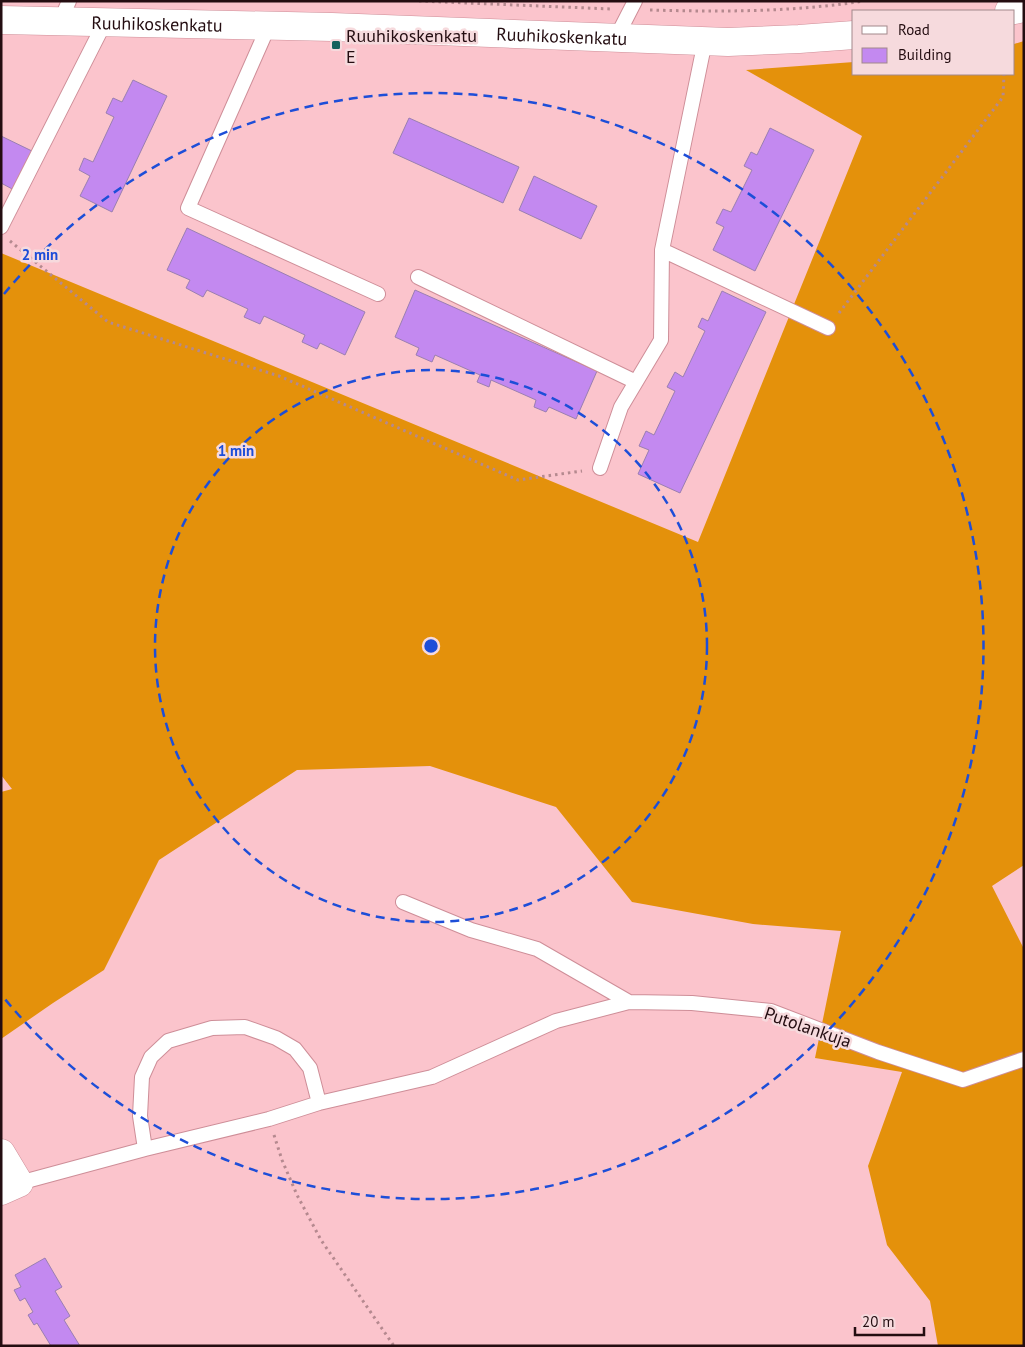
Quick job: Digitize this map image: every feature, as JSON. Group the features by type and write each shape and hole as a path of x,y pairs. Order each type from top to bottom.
{"street":[{"name":"Ruuhikoskenkatu","path":"1,20 64,11 105,22 269,25 705,41 799,39 852,35"},
{"path":"1,1153 10,1187"}],"lane":[{"path":"616,38 633,5"},
{"path":"1,226 105,22"},
{"path":"269,25 188,208 378,294"},
{"path":"600,468 621,407 661,340 662,250 705,41"},
{"path":"662,250 828,328"},
{"path":"418,277 636,382"},
{"path":"403,902 471,930 537,949 629,1002"},
{"name":"Putolankuja","path":"10,1187 145,1149 269,1119 319,1103 432,1077 556,1021 629,1002 692,1003 771,1011 878,1052 963,1080 1024,1060"},
{"path":"145,1149 140,1116 142,1077 151,1057 168,1041 212,1028 245,1027 276,1038 295,1049 310,1068 319,1103"}],"path":[{"path":"419,1 538,6 633,5 738,12 785,10 864,1"},
{"path":"828,328 1003,97 1004,75"},
{"path":"9,240 108,322 280,376 518,480 600,468"},
{"path":"269,1119 282,1160 297,1195 321,1240 394,1346"}],"shaded area":[{"path":"1024,41 1024,865 992,886 1024,949 1024,1346 938,1346 930,1301 887,1245 868,1166 902,1072 815,1058 841,931 753,924 632,902 556,807 430,766 297,770 159,860 104,970 1,1039 1,792 12,789 1,775 1,253 698,542 862,136 746,70 852,62 852,75 1015,75 1015,44"}],"building":[{"path":"133,80 167,96 112,212 80,196 90,176 79,170 84,158 93,162 114,117 106,113 113,98 122,102"},
{"path":"409,118 519,167 503,203 393,153"},
{"path":"770,128 814,150 755,271 713,250 724,227 716,223 723,209 731,212 752,170 744,166 751,152 757,155"},
{"path":"1,136 34,152 16,191 1,183"},
{"path":"534,176 597,206 581,239 519,210"},
{"path":"187,228 365,312 345,355 320,343 317,349 302,342 305,335 264,316 260,324 244,317 248,309 207,290 203,297 186,288 190,280 167,270"},
{"path":"415,290 597,371 576,419 549,407 546,412 534,407 536,400 491,380 489,387 477,382 480,375 435,355 432,362 416,355 419,348 395,337"},
{"path":"722,291 766,312 680,493 638,474 649,450 639,446 646,431 654,435 675,391 667,387 675,372 683,377 705,331 698,327 702,318 708,321"},
{"path":"45,1258 62,1287 55,1291 70,1316 64,1320 80,1346 51,1346 37,1323 34,1325 28,1315 33,1312 25,1298 20,1301 14,1290 21,1287 15,1275"}],"place":[{"name":"Ruuhikoskenkatu E","path":"336,45"}]}
